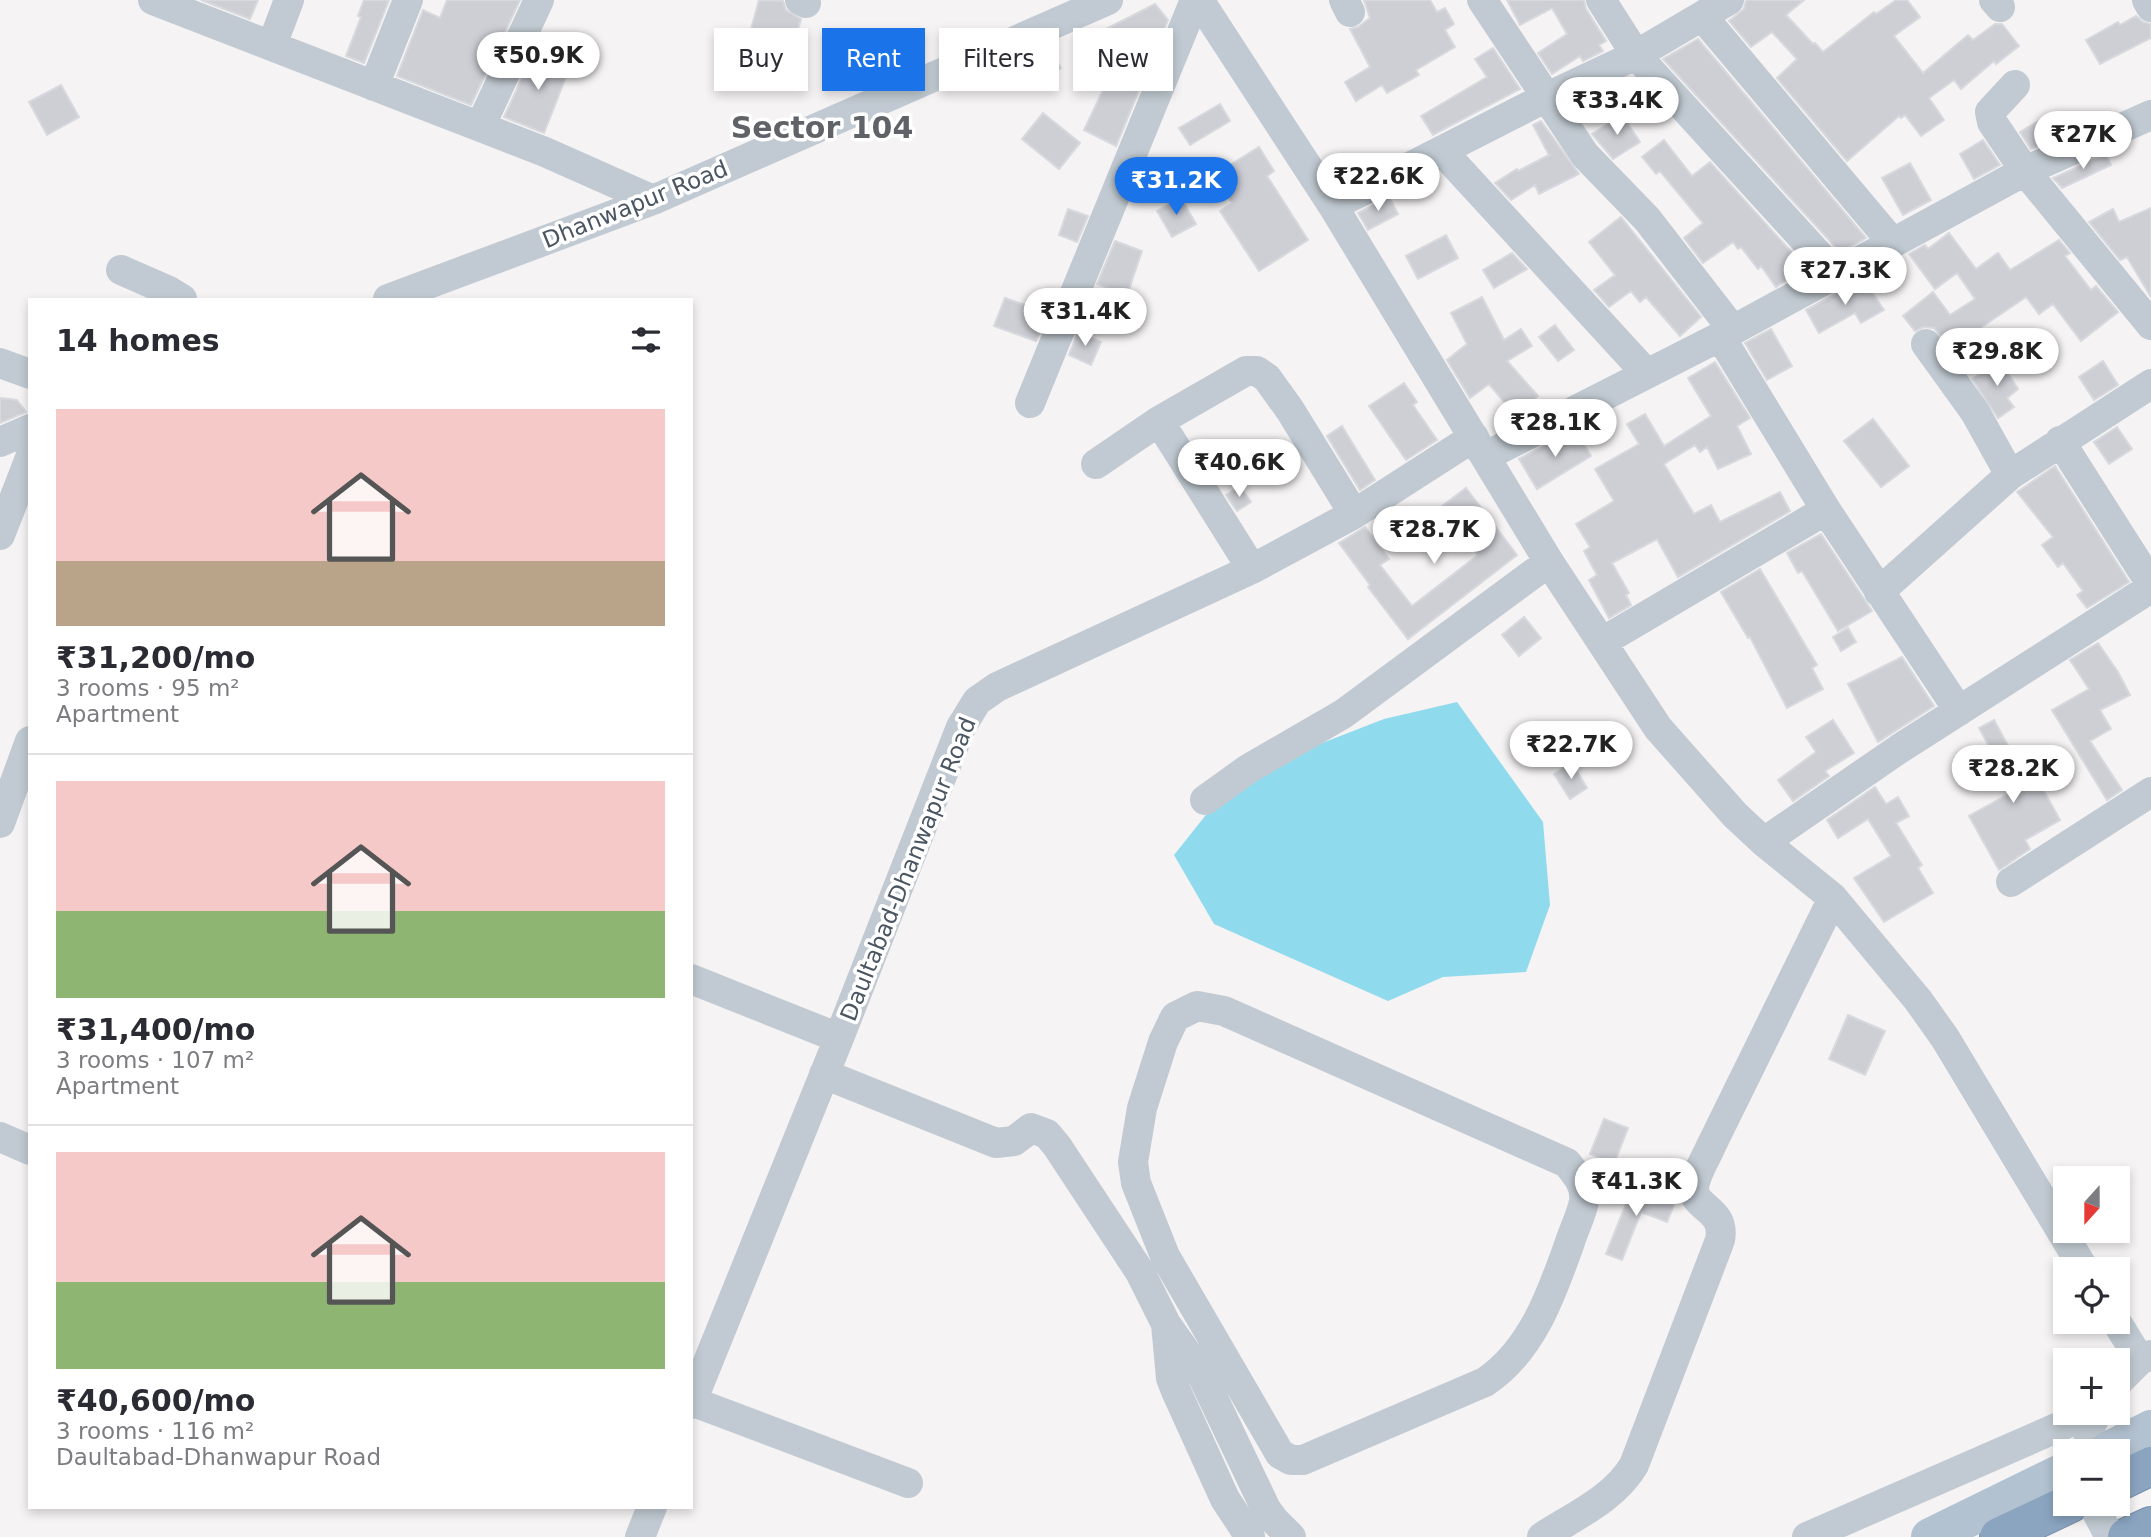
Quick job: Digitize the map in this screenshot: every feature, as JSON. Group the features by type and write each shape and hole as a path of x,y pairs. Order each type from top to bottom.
{"highway":[{"path":"2130,1476 2151,1466"},
{"path":"1999,1537 2053,1512"},
{"path":"2127,1537 2151,1526"}],"main road":[{"path":"2130,1440 2151,1429"},
{"path":"1930,1537 2053,1477"}],"street":[{"path":"153,0 545,152 653,200"},
{"path":"272,45 289,0"},
{"path":"374,86 408,0"},
{"path":"480,127 539,0"},
{"name":"Dhanwapur Road","path":"391,298 653,200 1108,0"},
{"path":"1197,0 1333,206 1549,562 1658,728 1735,815 1833,898 1918,1000 1945,1038 2077,1257"},
{"path":"1030,403 1197,0"},
{"path":"1482,0 1585,155 1647,219 1726,333 1826,510 1959,711"},
{"path":"1601,0 1636,55 1835,273"},
{"path":"1333,206 1546,97 1636,55 1729,0"},
{"path":"2147,0 2151,7"},
{"path":"1702,16 1892,242"},
{"path":"2015,85 1990,112 1990,117 2025,171 2151,325"},
{"name":"Daultabad-Dhanwapur Road","path":"693,1400 961,727 977,701 997,687 1252,569 1480,447 1647,374 2025,171 2151,115"},
{"path":"1442,151 1647,374"},
{"path":"121,270 180,298"},
{"path":"1926,344 1975,412 2010,475"},
{"path":"0,363 28,373"},
{"path":"1096,464 1159,421 1246,371 1257,371 1267,378 1290,410 1354,514"},
{"path":"1879,592 2010,475 2151,384"},
{"path":"1159,421 1252,569"},
{"path":"0,442 28,430"},
{"path":"1764,842 2151,586 2060,442"},
{"path":"0,535 28,462"},
{"path":"1602,642 1826,510"},
{"path":"1205,800 1248,769 1343,714 1549,562"},
{"path":"0,822 28,746"},
{"path":"2011,882 2151,792"},
{"path":"1542,1537 1611,1493 1622,1483 1634,1465 1723,1228 1719,1220 1696,1197 1694,1189 1697,1178 1833,898"},
{"path":"693,980 996,1143 1014,1141 1031,1128 1047,1134 1140,1272 1166,1324 1202,1375 1228,1434 1266,1508 1290,1537"},
{"path":"1198,1006 1224,1011 1567,1163 1581,1179 1584,1199 1558,1276 1542,1313 1516,1355 1502,1370 1485,1382 1303,1460 1291,1460 1280,1454 1166,1256 1144,1209 1133,1162 1142,1108 1163,1042 1175,1017 1198,1006"},
{"path":"0,1137 28,1149"},
{"path":"1140,1272 1166,1256"},
{"path":"1166,1324 1171,1378 1176,1391 1225,1499 1250,1537"},
{"path":"2126,1334 2145,1358 2130,1371"},
{"path":"693,1402 908,1483"},
{"path":"1807,1537 2066,1425"},
{"path":"640,1537 651,1509"},
{"path":"2099,1516 2110,1537"}],"water":[{"path":"1457,702 1543,822 1550,905 1526,972 1443,977 1388,1001 1214,924 1174,855 1237,776 1384,719"}],"building":[{"path":"201,0 258,0 250,19"},
{"path":"364,0 389,0 364,63 346,56 361,17 358,16"},
{"path":"447,0 520,0 471,105 397,76 423,10 440,18"},
{"path":"759,0 783,1 786,10 801,19 798,28 751,28"},
{"path":"1364,0 1430,0 1437,12 1445,8 1454,24 1445,30 1455,47 1416,70 1419,75 1387,93 1382,85 1356,101 1345,82 1370,67 1350,29 1358,27 1370,18"},
{"path":"1507,0 1584,0 1586,9 1606,41 1599,45 1603,51 1583,61 1580,56 1552,74 1538,53 1567,34 1552,8 1520,25"},
{"path":"1746,0 1804,0 1786,15 1823,52 1874,12 1876,14 1896,0 1907,0 1920,17 1894,36 1923,73 1968,35 1973,40 1995,24 2002,24 2019,46 1996,64 1994,61 1961,89 1954,80 1929,98 1944,120 1921,136 1905,115 1901,118 1899,116 1847,161 1777,78 1797,59 1772,32 1751,47 1729,21 1744,9"},
{"path":"1155,4 1168,20 1165,28 1108,28"},
{"path":"2136,16 2151,24 2151,38 2100,64 2086,40 2118,22 2120,25"},
{"path":"1698,39 1866,238 1840,252 1663,59"},
{"path":"1493,48 1520,89 1433,135 1421,116 1487,77 1475,59"},
{"path":"535,50 571,64 544,133 504,117"},
{"path":"61,85 79,117 47,135 29,102"},
{"path":"1103,91 1139,91 1116,146 1084,130"},
{"path":"1220,104 1230,121 1190,145 1179,128"},
{"path":"1043,113 1080,143 1059,169 1022,139"},
{"path":"1622,115 1640,142 1613,159 1592,134"},
{"path":"2047,116 2059,137 2031,149 2020,132"},
{"path":"1541,121 1579,174 1539,194 1535,185 1511,200 1495,183 1517,169 1518,171 1549,155 1533,125"},
{"path":"1664,140 1692,176 1710,162 1805,267 1776,287 1761,266 1758,269 1741,247 1738,249 1733,242 1703,263 1684,238 1703,223 1660,171 1656,174 1642,157"},
{"path":"1983,140 2000,165 1974,179 1960,154"},
{"path":"1259,147 1274,171 1267,176 1308,240 1259,271 1220,211 1232,203 1214,175"},
{"path":"2106,154 2111,165 2062,188 2053,178"},
{"path":"1910,163 1931,200 1903,215 1882,178"},
{"path":"1389,197 1398,214 1368,230 1358,213"},
{"path":"1181,198 1196,224 1172,237 1157,211"},
{"path":"2151,208 2151,297 2127,257 2120,260 2089,222 2113,209 2119,222"},
{"path":"1068,209 1088,216 1077,242 1059,235"},
{"path":"1621,217 1701,317 1680,336 1646,297 1640,302 1631,291 1609,307 1594,290 1615,275 1589,242"},
{"path":"1949,233 1976,269 1998,253 2010,270 2059,240 2070,253 2065,256 2091,290 2096,286 2118,312 2081,341 2053,304 2039,314 2026,297 1951,348 1934,328 1924,327 1915,331 1903,316 1933,292 1950,315 1975,299 1957,273 1935,289 1909,254 1925,245 1928,249"},
{"path":"1446,235 1458,258 1418,279 1406,256"},
{"path":"1115,241 1142,251 1127,295 1097,284"},
{"path":"1512,253 1527,269 1494,288 1483,270"},
{"path":"1863,279 1884,310 1861,323 1855,313 1819,333 1806,310"},
{"path":"1482,297 1504,340 1521,329 1532,346 1507,361 1538,396 1515,415 1489,384 1470,398 1447,360 1467,344 1451,313"},
{"path":"1005,298 1048,313 1036,341 994,326"},
{"path":"1555,325 1574,350 1558,361 1539,337"},
{"path":"1771,329 1792,366 1767,380 1745,343"},
{"path":"1078,332 1101,342 1091,365 1069,355"},
{"path":"2000,361 2018,389 2007,398 2014,407 1998,418 1972,379"},
{"path":"2103,361 2118,385 2094,400 2079,377"},
{"path":"1715,362 1750,418 1737,426 1751,454 1718,469 1707,447 1700,452 1695,445 1664,464 1694,514 1711,505 1720,522 1780,492 1790,511 1678,577 1657,539 1612,563 1629,593 1626,595 1631,605 1609,618 1589,580 1597,575 1584,551 1590,547 1576,524 1614,501 1595,469 1639,444 1627,424 1645,414 1664,446 1711,416 1688,378"},
{"path":"1404,383 1417,402 1413,405 1437,440 1406,460 1369,406"},
{"path":"0,398 17,400 26,412 0,423"},
{"path":"1873,419 1909,466 1881,487 1844,441"},
{"path":"1342,426 1375,480 1360,490 1327,436"},
{"path":"2117,427 2132,449 2109,464 2094,442"},
{"path":"1575,430 1591,456 1537,489 1519,459"},
{"path":"2055,466 2129,582 2087,608 2077,595 2083,591 2063,563 2058,567 2042,545 2053,537 2017,492"},
{"path":"1240,486 1251,502 1237,511 1226,495"},
{"path":"1466,488 1517,555 1408,639 1368,587 1370,585 1339,543 1365,527 1389,559 1380,565 1412,606 1478,555 1441,507"},
{"path":"1821,534 1872,611 1838,631 1802,571 1798,573 1787,553"},
{"path":"1760,569 1817,665 1812,668 1823,689 1787,708 1750,637 1748,638 1721,592"},
{"path":"1524,617 1541,638 1519,656 1502,635"},
{"path":"1848,628 1856,642 1841,651 1833,637"},
{"path":"2098,643 2130,695 2100,710 2111,729 2090,741 2122,790 2107,800 2052,710 2089,689 2070,660"},
{"path":"1902,657 1934,706 1878,742 1848,684"},
{"path":"1833,720 1854,753 1825,771 1829,776 1793,801 1778,780 1816,752 1806,737"},
{"path":"1994,720 2012,753 2020,748 2060,820 2025,840 2030,849 1999,870 1969,816 2014,791 1979,728"},
{"path":"1572,763 1587,788 1570,799 1554,774"},
{"path":"1875,787 1886,804 1898,797 1909,816 1896,823 1922,865 1918,868 1933,893 1884,922 1854,878 1891,856 1868,819 1838,838 1827,820"},
{"path":"1848,1015 1885,1031 1865,1075 1829,1059"},
{"path":"1604,1119 1628,1128 1614,1164 1590,1154"},
{"path":"1634,1184 1650,1190 1648,1195 1674,1205 1667,1222 1641,1212 1622,1260 1606,1254"}],"district":[{"name":"Sector 104","path":"822,127"}]}
